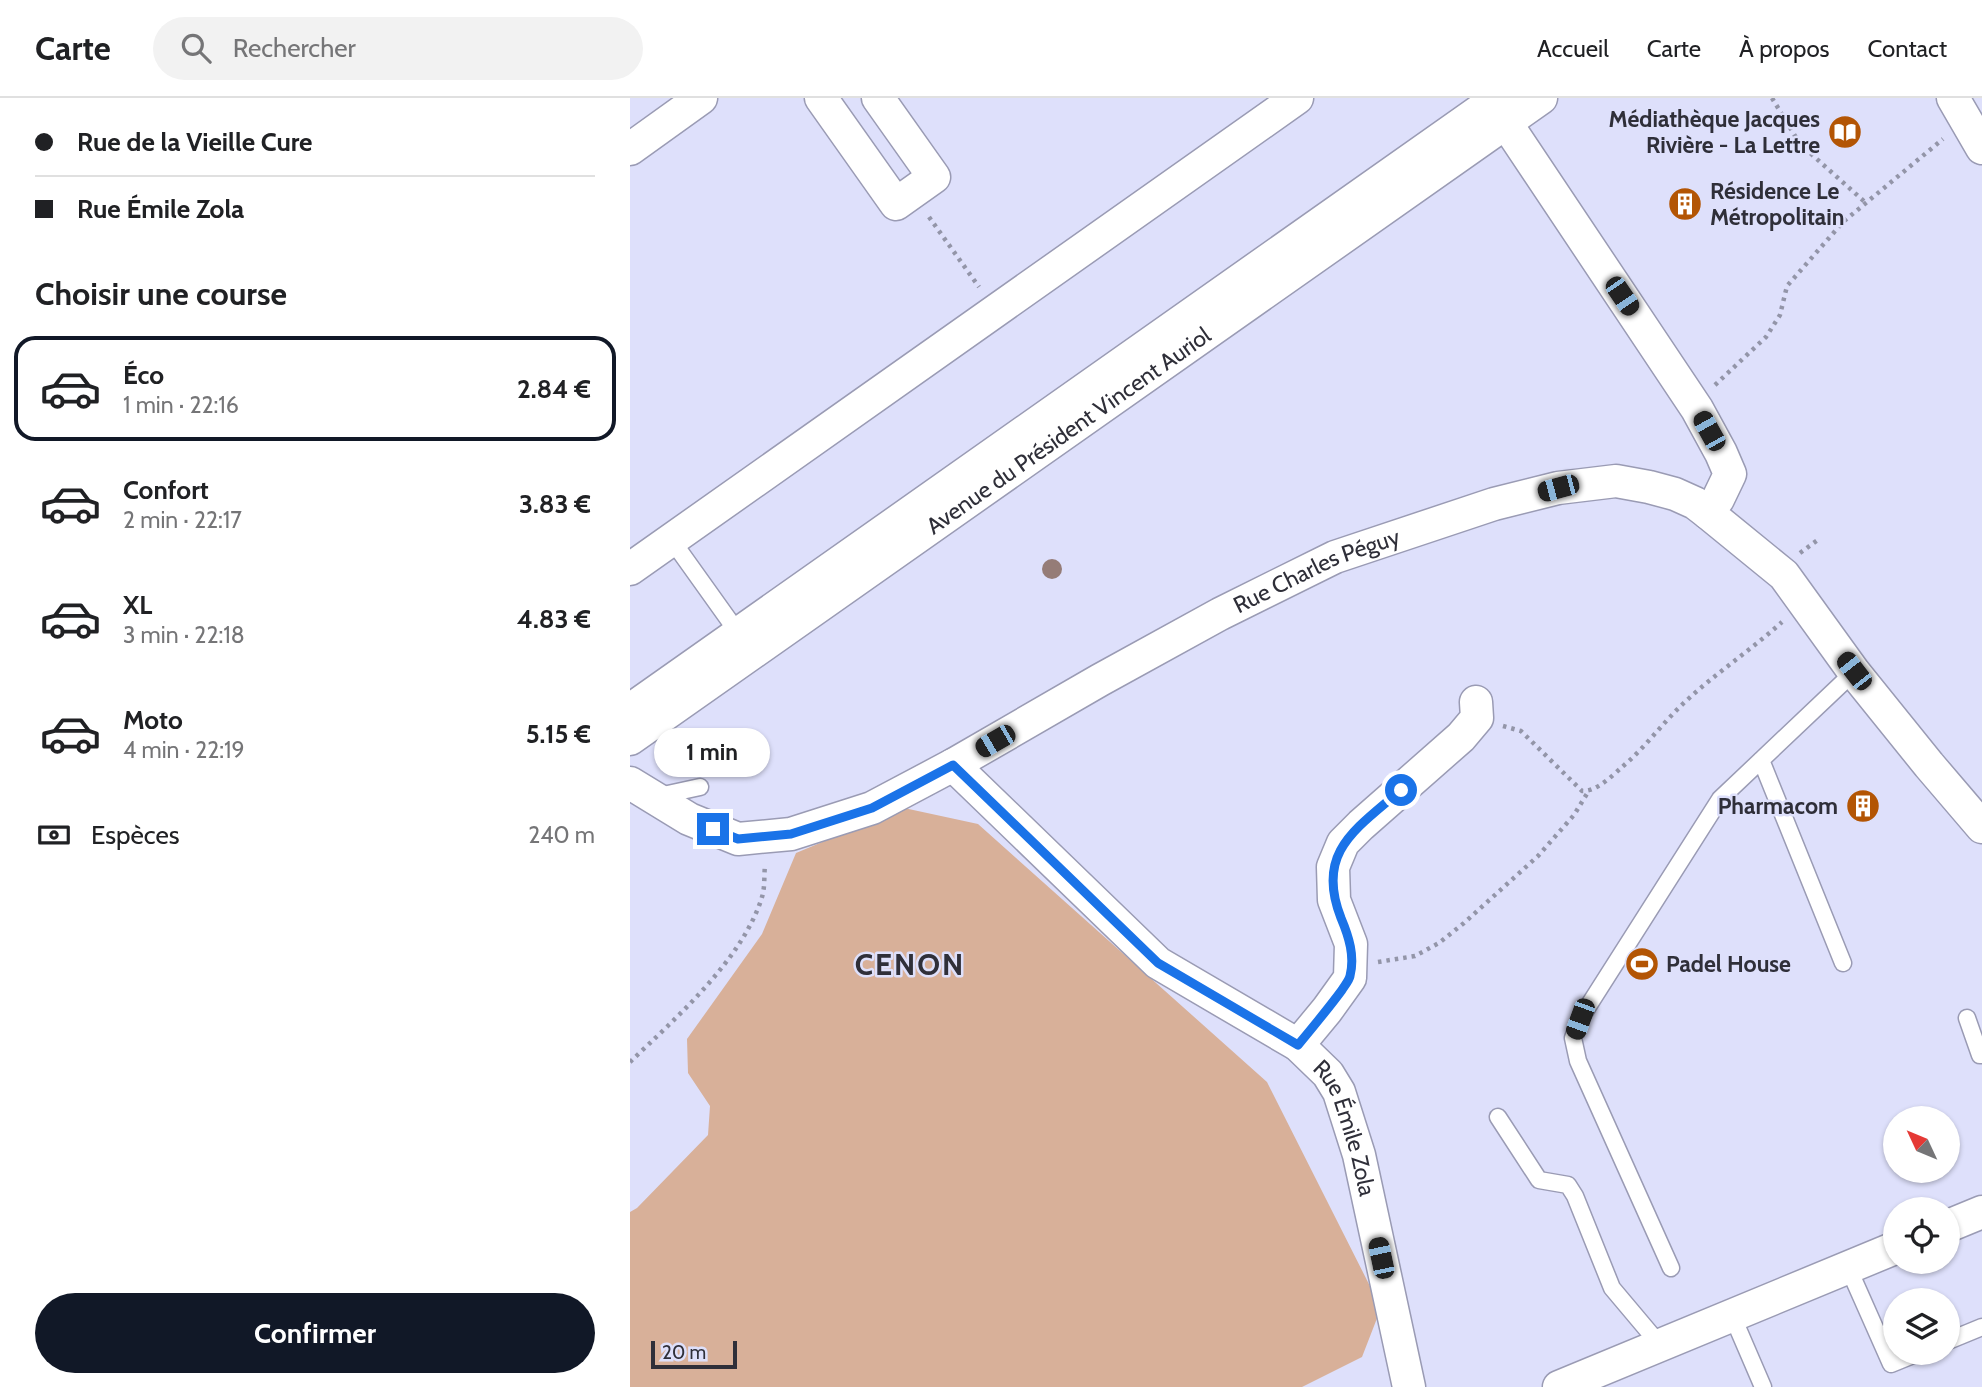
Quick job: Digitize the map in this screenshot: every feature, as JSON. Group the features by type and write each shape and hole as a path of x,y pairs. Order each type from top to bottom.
{"street":[{"path":"630,149 701,98"},
{"path":"821,98 896,204 934,177 878,98"},
{"path":"630,569 1297,98"},
{"name":"Avenue du Président Vincent Auriol","path":"630,738 746,643 1498,105 1541,98"},
{"path":"1498,105 1694,405 1721,453 1730,474 1708,513"},
{"path":"1960,109 1982,148"},
{"name":"Rue Charles Péguy","path":"953,765 1220,614 1335,557 1494,504 1558,488 1616,481 1675,494 1695,503 1784,575 1854,671 1982,827"},
{"name":"Avenue du Président Vincent Auriol","path":"630,710 746,643"},
{"path":"1298,1045 1350,978 1351,944 1334,900 1333,867 1343,843 1461,737 1477,710"},
{"path":"641,790 689,819 738,839 791,834 872,808 953,765"},
{"name":"Rue Émile Zola","path":"953,765 1158,963 1298,1045 1328,1074 1339,1092 1359,1154 1409,1387"},
{"path":"1960,1222 1981,1215"},
{"path":"1559,1387 1883,1253"}],"lane":[{"path":"671,540 746,643"},
{"path":"1671,1268 1578,1061 1573,1038 1580,1019 1720,799 1854,671"},
{"path":"1761,760 1843,963"},
{"path":"641,790 700,787"},
{"path":"1967,1018 1982,1055"},
{"path":"1498,1117 1538,1180 1568,1185 1575,1196 1612,1288 1660,1345"},
{"path":"1848,1267 1883,1346"},
{"path":"1732,1315 1763,1387"},
{"path":"1960,1336 1982,1327"}],"path":[{"path":"1772,98 1800,144 1866,203"},
{"path":"1694,405 1766,337 1780,315 1787,286 1843,222 1866,203 1960,109"},
{"path":"913,193 995,310"},
{"path":"1800,553 1819,539"},
{"path":"1350,966 1415,956 1439,943 1491,900 1538,856 1574,815 1589,792 1634,757 1686,701 1785,620 1795,589"},
{"path":"1477,710 1521,731 1582,791 1589,792"},
{"path":"630,1062 691,1003 743,940 763,895 766,836"}],"shaded area":[{"path":"904,808 978,824 1267,1082 1381,1308 1362,1357 1302,1387 630,1387 630,1212 708,1135 710,1106 688,1073 687,1039 762,934 796,853"}],"place":[{"name":"Médiathèque Jacques Rivière - La Lettre","path":"1845,132"},
{"name":"Résidence Le Métropolitain","path":"1685,204"},
{"name":"Pharmacom","path":"1863,806"},
{"name":"Padel House","path":"1642,964"}],"district":[{"name":"CENON","path":"910,964"}],"route":[{"path":"713,829 738,839 791,834 872,808 953,765 1158,963 1298,1045 1350,978 1351,944 1334,900 1333,867 1343,843 1401,790"}]}
